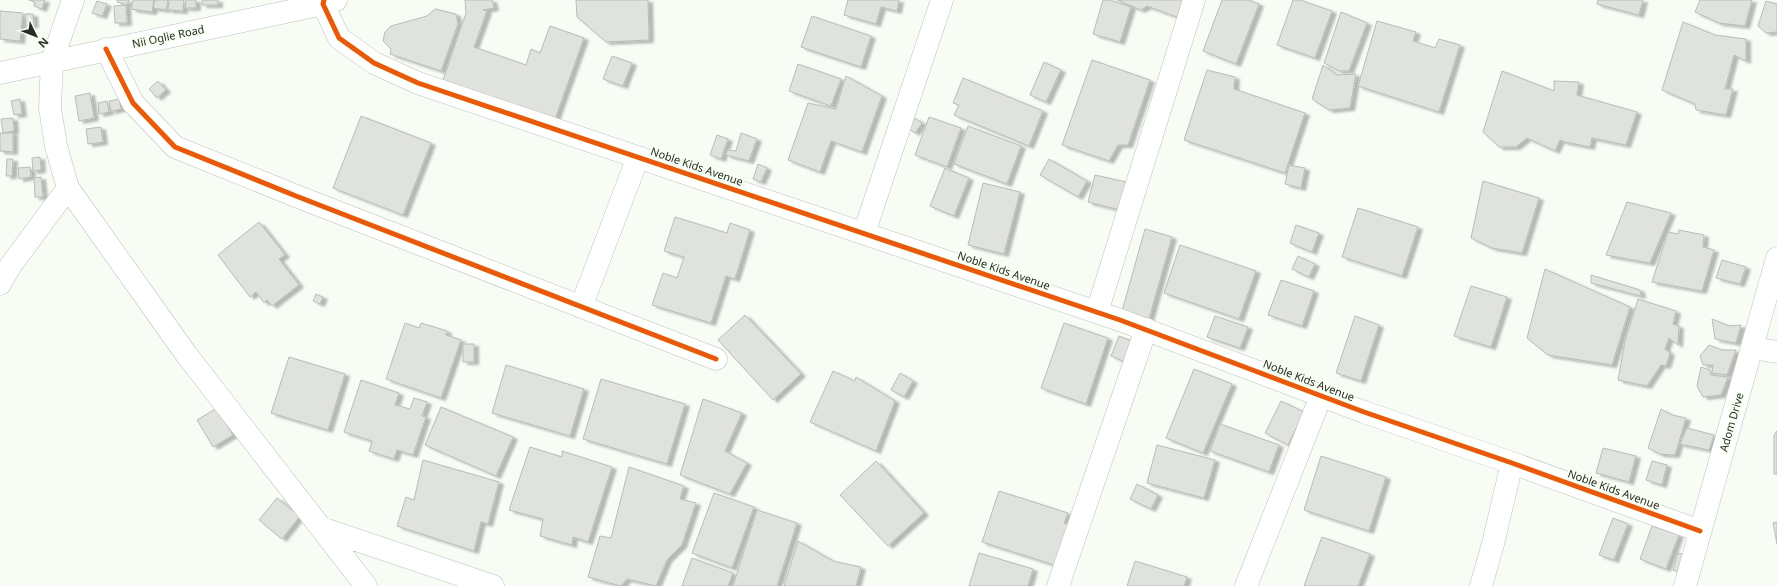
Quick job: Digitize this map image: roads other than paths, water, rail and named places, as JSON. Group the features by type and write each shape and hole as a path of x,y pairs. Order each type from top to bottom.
{"street":[{"path":"73,0 52,61 50,108 56,146 68,188 186,354 366,586"},
{"path":"864,233 942,0"},
{"path":"1097,312 1194,0"},
{"name":"Nii Oglie Road","path":"0,73 328,1"},
{"name":"Noble Kids Avenue","path":"328,1 339,38 374,63 418,83 1146,329 1321,396 1700,531"},
{"path":"106,49 133,103 175,147 296,196 716,359"},
{"path":"581,307 638,157"},
{"path":"0,284 11,266 68,188"},
{"name":"Adom Drive","path":"1685,586 1777,258"},
{"path":"1058,586 1146,329"},
{"path":"1752,348 1777,352"},
{"path":"1246,586 1321,396"},
{"path":"1481,586 1494,544 1512,463"},
{"path":"321,528 493,586"}]}
